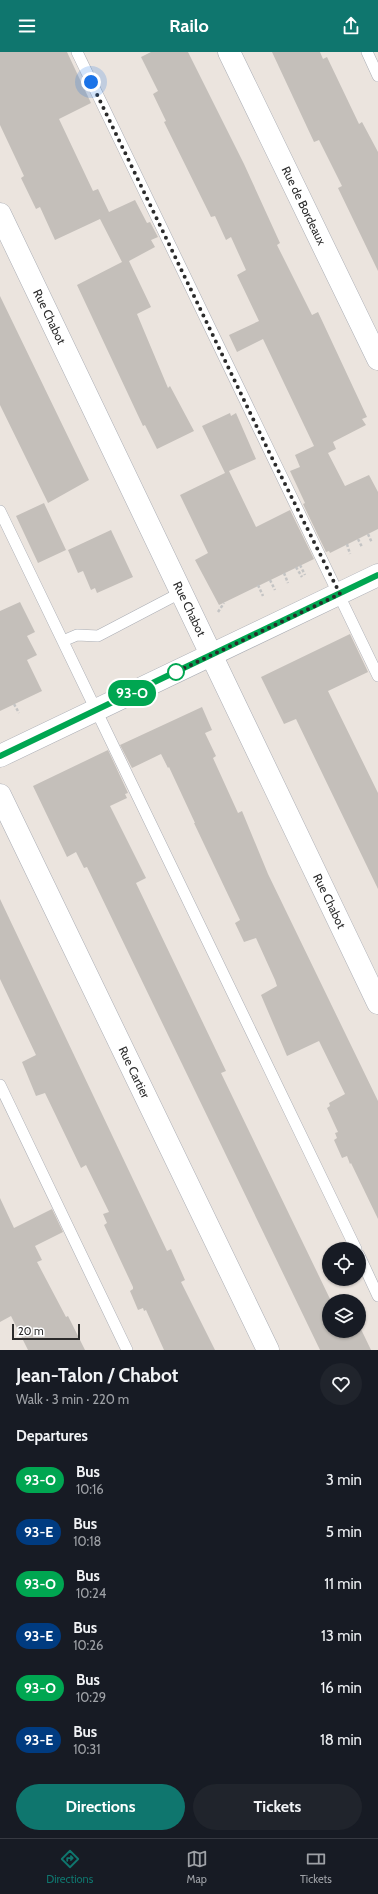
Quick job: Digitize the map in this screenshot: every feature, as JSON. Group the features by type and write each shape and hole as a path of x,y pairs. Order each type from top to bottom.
{"street":[{"name":"Rue de Bordeaux","path":"230,52 378,359"},
{"name":"Rue Chabot","path":"0,214 378,1004"},
{"path":"0,756 378,575"},
{"name":"Rue Cartier","path":"0,795 268,1350"}],"lane":[{"path":"77,52 269,452 340,594 378,676"},
{"path":"366,52 378,76"},
{"path":"0,510 353,1242"},
{"path":"63,641 77,634 98,636 182,592"},
{"path":"0,1085 127,1350"},
{"path":"366,1270 378,1296"}],"path":[{"path":"368,534 372,543"},
{"path":"358,539 362,548"},
{"path":"346,546 350,554"},
{"path":"300,565 305,575"},
{"path":"296,567 302,577"},
{"path":"284,573 288,583"},
{"path":"270,580 275,590"},
{"path":"258,585 263,596"},
{"path":"218,612 224,603"},
{"path":"14,704 19,714"}],"building":[{"path":"0,52 67,52 91,103 59,119 93,191 98,189 109,212 135,200 147,223 150,222 158,237 151,240 155,247 129,261 151,307 137,314 168,388 170,386 194,431 157,449 145,425 143,426 77,285 122,262 100,219 55,240 40,207 36,209 21,178 24,176 0,125"},
{"path":"151,52 188,52 244,164 280,243 277,245 312,315 318,312 367,417 362,419 366,425 333,442 336,449 328,453 345,486 369,475 378,492 378,529 330,553 329,551 326,552 303,504 305,503 290,471 300,467 295,455 314,446 263,339 237,352 229,335 259,321 237,275 246,270 231,237 226,240 215,216 211,217 164,122 166,121 153,94 158,91 141,57"},
{"path":"272,52 320,52 323,59 327,57 359,124 362,122 378,152 378,271 338,188 342,186 319,140 314,142"},
{"path":"0,296 89,480 48,503 0,405"},
{"path":"230,413 231,416 236,413 256,459 229,471 256,527 290,510 314,559 219,605 195,560 208,553 180,495 225,473 202,426"},
{"path":"44,503 66,550 38,563 16,516"},
{"path":"111,530 133,577 97,593 95,588 91,590 83,571 78,573 68,550"},
{"path":"20,602 35,632 27,636 37,655 27,660 42,691 0,711 0,611"},
{"path":"350,634 368,672 328,691 378,793 378,889 296,719 284,724 261,677"},
{"path":"202,707 212,730 205,733 216,756 213,758 238,813 242,811 268,874 378,1101 378,1219 351,1163 350,1164 347,1156 342,1158 334,1140 337,1138 335,1133 338,1132 327,1108 330,1106 329,1103 345,1094 319,1041 287,1056 261,995 277,986 275,980 256,938 244,942 235,923 240,920 169,767 168,768 161,754 132,768 120,745"},
{"path":"108,750 128,793 125,794 127,798 110,806 146,878 136,883 226,1071 221,1073 322,1282 322,1286 324,1286 328,1294 322,1294 322,1338 365,1338 371,1350 320,1350 87,867 84,868 76,852 67,857 33,786"},
{"path":"0,899 167,1251 171,1249 185,1280 181,1282 215,1350 164,1350 146,1310 144,1311 143,1308 138,1310 130,1291 133,1287 104,1225 107,1223 103,1214 109,1212 86,1165 81,1168 45,1093 36,1096 22,1062 36,1055 0,979"},
{"path":"0,1198 14,1228 52,1209 63,1232 35,1246 42,1260 37,1262 66,1317 68,1316 85,1350 28,1350 11,1316 0,1322"}],"bus line":[{"name":"93-O","path":"0,756 378,575"}],"route":[{"path":"91,82 269,452 340,594 176,672"}]}
